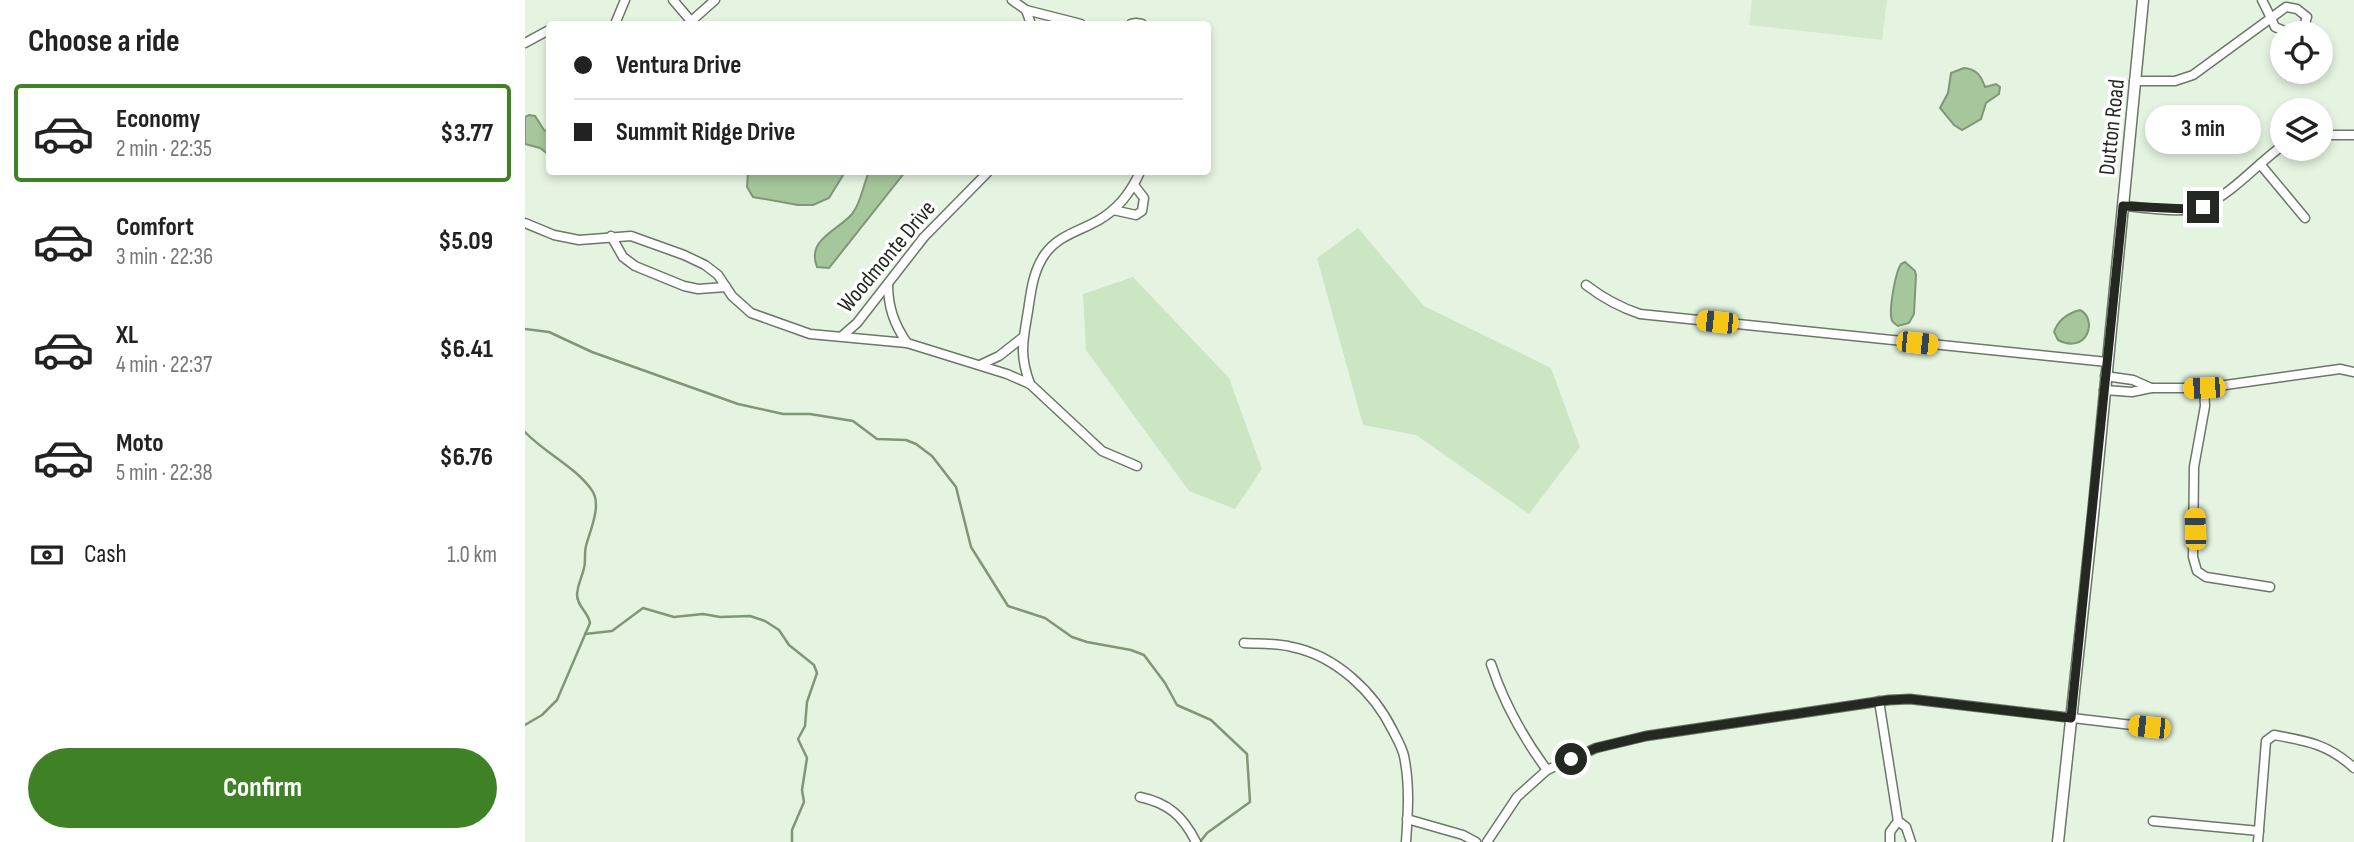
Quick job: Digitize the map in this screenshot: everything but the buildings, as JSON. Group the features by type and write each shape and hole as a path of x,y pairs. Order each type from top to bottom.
{"street":[{"path":"616,21 625,0"},
{"path":"673,0 688,21"},
{"path":"691,21 715,0"},
{"path":"1012,0 1026,10 1069,21"},
{"name":"Dutton Road","path":"2058,842 2143,0"},
{"path":"2262,0 2273,21"},
{"path":"2134,81 2175,81 2193,75 2286,7 2297,9 2307,17 2306,21"},
{"path":"1026,10 1030,21"},
{"path":"525,43 546,32"},
{"path":"2333,135 2354,135"},
{"path":"2123,206 2187,209 2203,207 2224,194 2270,156"},
{"path":"2260,164 2305,218"},
{"name":"Woodmonte Drive","path":"842,336 857,323 944,214 985,175"},
{"path":"1030,384 1024,368 1022,338 1031,285 1045,253 1058,240 1113,210 1134,185 1139,175"},
{"path":"1113,210 1136,215 1142,211 1144,198 1134,185"},
{"path":"525,223 554,235 579,240 631,236 684,255 718,275 732,296 751,313 810,334 907,343 958,360 982,364 1030,384 1102,451 1137,466"},
{"path":"611,236 624,257 635,267 684,286 698,289 726,287"},
{"path":"888,283 888,299 893,317 907,343"},
{"path":"1585,285 1602,298 1640,314 2107,362"},
{"path":"982,364 999,356 1022,338"},
{"path":"2104,390 2132,392 2151,388 2204,388 2340,369 2354,372"},
{"path":"2105,376 2133,380 2151,388"},
{"path":"2132,392 2133,380"},
{"path":"2204,388 2205,406 2195,467 2193,557 2197,571 2206,577 2270,587"},
{"path":"1244,643 1293,647 1320,657 1373,697 1403,752 1409,791 1406,842"},
{"path":"1491,664 1501,695 1522,737 1547,770"},
{"path":"1487,842 1517,797 1547,770 1596,748 1646,736 1878,701 1910,699 2149,727"},
{"path":"1878,701 1898,821 1906,827 1911,842"},
{"path":"2258,842 2266,741 2274,734 2327,747 2354,768"},
{"path":"1140,797 1158,801 1176,813 1187,825 1196,842"},
{"path":"1407,819 1463,835 1476,842"},
{"path":"1890,842 1890,832 1898,821"},
{"path":"2153,821 2259,831"}],"shaded area":[{"path":"1752,0 1887,0 1882,40 1749,25"},
{"path":"1964,68 1978,73 1985,87 1996,84 2000,87 1999,94 1986,103 1981,119 1962,130 1954,125 1940,108 1948,93 1951,73"},
{"path":"535,116 546,131 546,153 525,144 525,117"},
{"path":"748,175 843,175 829,198 813,205 753,197 747,187"},
{"path":"868,175 903,175 829,268 817,267 815,257 820,242 846,220 858,205"},
{"path":"1358,228 1424,306 1551,368 1580,447 1529,514 1416,435 1363,425 1317,258"},
{"path":"1905,262 1916,275 1914,314 1909,323 1898,326 1892,320 1891,305 1897,275 1901,264"},
{"path":"1133,277 1229,378 1262,469 1235,509 1189,491 1086,350 1083,294"},
{"path":"2080,310 2088,321 2087,334 2077,343 2058,340 2054,332 2058,324 2068,315"}],"waterway":[{"path":"525,329 549,332 592,352 738,404 783,414 810,414 853,421 877,439 906,440 932,456 956,487 971,547 1008,606 1045,618 1072,637 1144,655 1165,683 1177,705 1211,720 1247,754 1250,802 1207,833 1200,842"},
{"path":"525,432 584,481 591,489 596,502 577,594 590,623 557,700 542,715 525,725"},
{"path":"585,634 612,631 643,608 674,617 703,614 720,617 750,616 779,630 789,645 814,665 817,673 807,702 805,726 798,739 807,758 802,790 804,802 792,830 792,842"}],"route":[{"path":"1571,759 1596,748 1646,736 1889,700 1910,699 2071,718 2123,206 2169,209 2203,207"}]}
